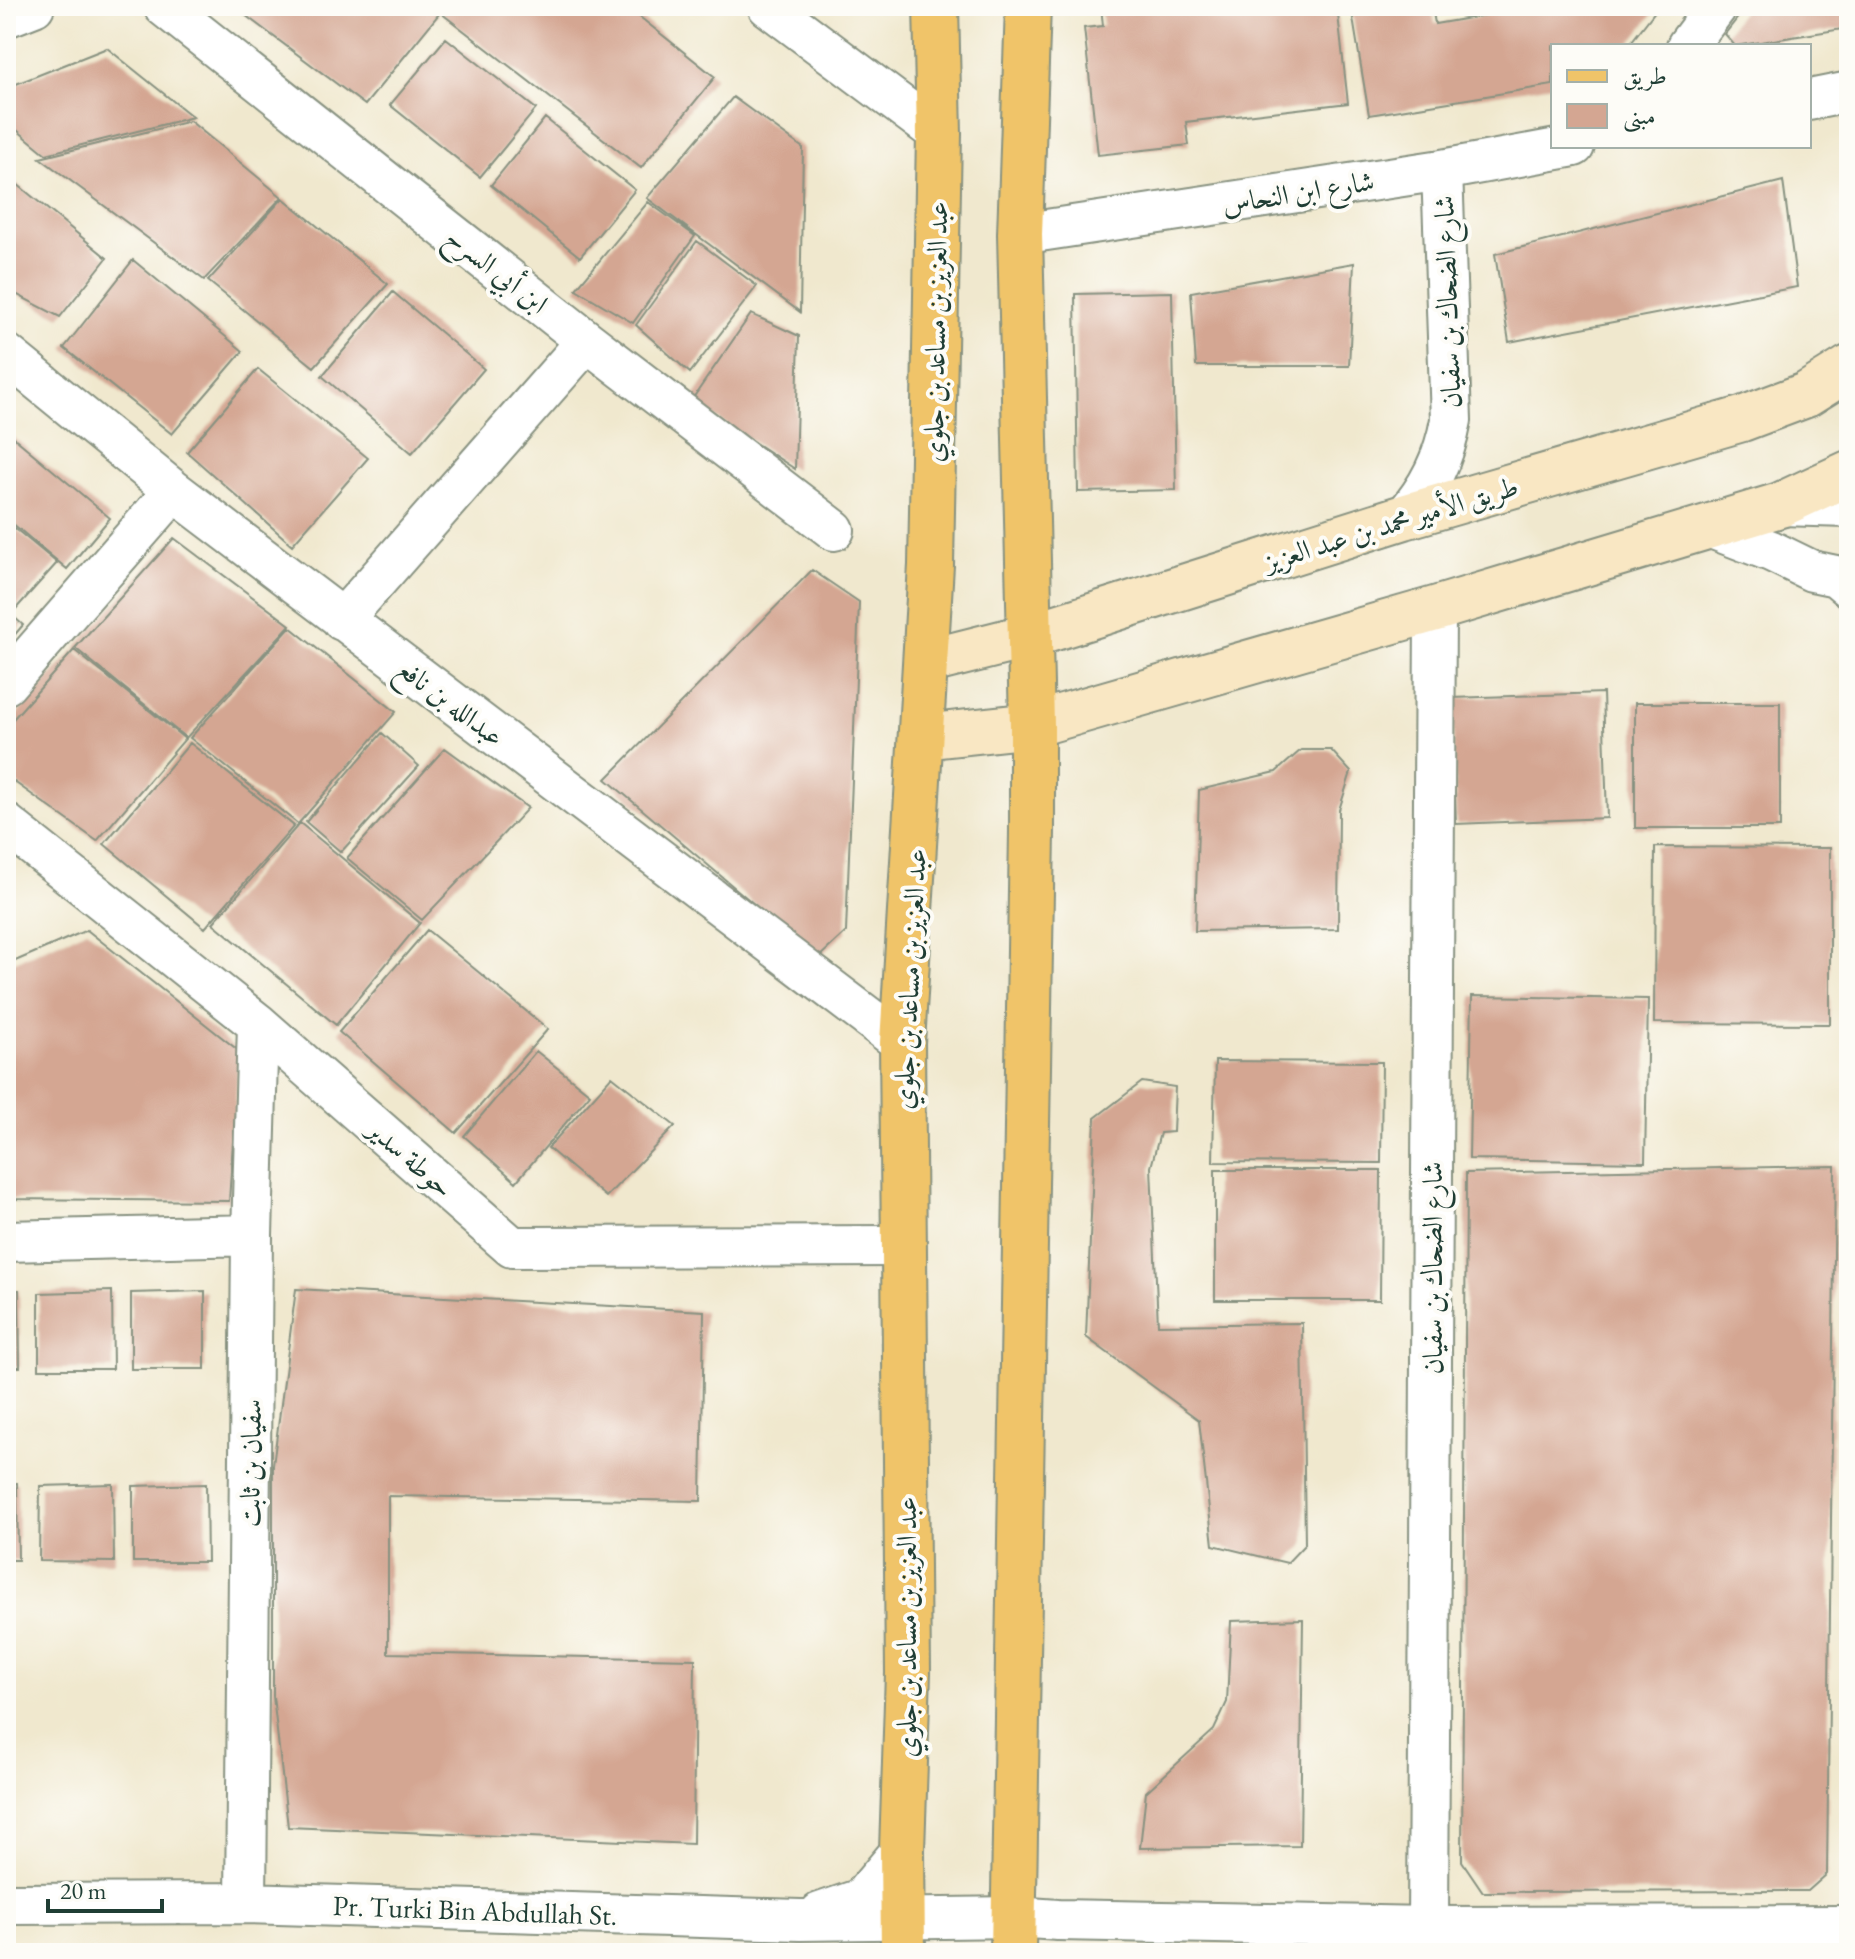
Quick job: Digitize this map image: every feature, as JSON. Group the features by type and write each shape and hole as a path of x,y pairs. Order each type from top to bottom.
{"main road":[{"name":"عبد العزيز بن مساعد بن جلوي","path":"903,1936 902,1850 908,1673 902,1043 931,565 939,134 936,6"},
{"path":"1020,1941 1032,725 1020,234 1028,6"},
{"name":"طريق الأمير محمد بن عبد العزيز","path":"926,662 1029,636 1404,517 1742,419 1806,395 1849,368"},
{"path":"922,737 1032,725 1435,609 1780,505 1849,473"}],"street":[{"path":"6,17 34,6"},
{"name":"ابن أبي السرح","path":"164,6 587,341 834,530"},
{"path":"768,6 939,134"},
{"path":"1688,44 1717,6"},
{"path":"1811,100 1849,92"},
{"name":"شارع ابن النحاس","path":"1020,234 1442,170 1563,148"},
{"name":"شارع الضحاك بن سفيان","path":"1404,517 1422,496 1436,472 1447,445 1451,420 1442,170"},
{"path":"342,620 587,341"},
{"name":"عبدالله بن نافع","path":"6,354 174,491 902,1043"},
{"path":"6,684 174,491"},
{"path":"1780,505 1849,507"},
{"path":"1706,526 1812,571 1836,576 1849,587"},
{"name":"شارع الضحاك بن سفيان","path":"1428,1927 1435,609"},
{"name":"حوطة سدير","path":"6,824 258,1024 512,1247 904,1246"},
{"name":"سفيان بن ثابت","path":"246,1903 252,1235 258,1024"},
{"path":"6,1241 252,1235"},
{"name":"Pr. Turki Bin Abdullah St.","path":"800,1920 861,1899 902,1850"},
{"name":"Pr. Turki Bin Abdullah St.","path":"6,1904 246,1903 800,1920 903,1936 1020,1941 1058,1920 1842,1931"}],"building":[{"path":"233,6 429,6 439,14 365,105"},
{"path":"432,6 626,6 715,77 641,168"},
{"path":"1101,6 1337,6 1348,103 1186,122 1189,145 1098,155 1084,28 1103,26"},
{"path":"1351,6 1432,6 1435,24 1539,6 1659,6 1630,44 1551,44 1551,85 1369,115"},
{"path":"1747,6 1849,6 1849,28 1748,44 1733,44 1725,34"},
{"path":"446,38 536,109 480,177 390,105"},
{"path":"107,48 193,117 46,154 6,121 6,88"},
{"path":"733,97 803,148 800,312 647,198"},
{"path":"545,118 635,190 580,257 491,185"},
{"path":"190,121 282,197 204,280 40,158"},
{"path":"6,175 107,258 60,317 6,289"},
{"path":"1783,181 1797,287 1509,342 1495,254"},
{"path":"283,198 388,284 314,367 208,281"},
{"path":"648,202 695,236 633,323 576,289"},
{"path":"697,241 757,286 690,373 636,325"},
{"path":"133,260 243,351 172,434 64,348"},
{"path":"1354,263 1349,366 1196,366 1191,292"},
{"path":"393,292 484,369 412,453 322,376"},
{"path":"1172,292 1176,490 1078,492 1075,294"},
{"path":"751,314 799,336 795,469 691,401"},
{"path":"258,369 368,458 292,545 187,452"},
{"path":"6,431 110,518 67,569 6,518"},
{"path":"6,521 57,563 13,612 6,606"},
{"path":"174,538 290,625 186,738 75,648"},
{"path":"812,570 859,602 846,932 818,958 606,779"},
{"path":"6,610 23,625 6,645"},
{"path":"290,627 396,712 298,824 190,738"},
{"path":"74,650 185,739 97,841 6,776 6,727"},
{"path":"1603,693 1607,818 1456,824 1452,698"},
{"path":"1635,703 1780,703 1780,828 1635,828"},
{"path":"382,733 419,766 341,852 306,822"},
{"path":"190,743 294,826 205,928 104,844"},
{"path":"445,748 528,808 422,920 347,858"},
{"path":"1301,750 1331,750 1351,772 1339,810 1338,929 1195,931 1199,790 1276,772"},
{"path":"300,823 420,923 336,1025 213,923"},
{"path":"1655,847 1830,848 1830,1024 1654,1023"},
{"path":"87,930 239,1051 229,1201 6,1199 6,965"},
{"path":"427,930 548,1029 456,1133 339,1032"},
{"path":"1472,996 1648,999 1645,1162 1469,1159"},
{"path":"536,1051 590,1094 516,1182 464,1136"},
{"path":"1215,1061 1382,1062 1381,1163 1213,1162"},
{"path":"612,1076 675,1126 606,1197 548,1148"},
{"path":"1142,1082 1175,1087 1173,1132 1160,1133 1151,1167 1158,1325 1302,1323 1305,1544 1287,1563 1213,1545 1199,1420 1086,1337 1095,1118"},
{"path":"1835,1166 1827,1874 1808,1891 1483,1892 1462,1861 1466,1173"},
{"path":"1215,1170 1381,1170 1380,1300 1215,1300"},
{"path":"296,1289 704,1311 701,1501 388,1496 388,1653 695,1659 693,1844 288,1827 273,1696 273,1465"},
{"path":"6,1290 19,1290 20,1367 6,1367"},
{"path":"112,1291 113,1369 39,1369 39,1293"},
{"path":"205,1291 205,1369 131,1369 131,1293"},
{"path":"6,1483 17,1483 18,1560 6,1560"},
{"path":"113,1484 114,1562 39,1561 40,1486"},
{"path":"206,1484 207,1562 133,1562 133,1486"},
{"path":"1303,1619 1300,1846 1140,1848 1146,1792 1214,1730 1227,1702 1231,1621"}]}
